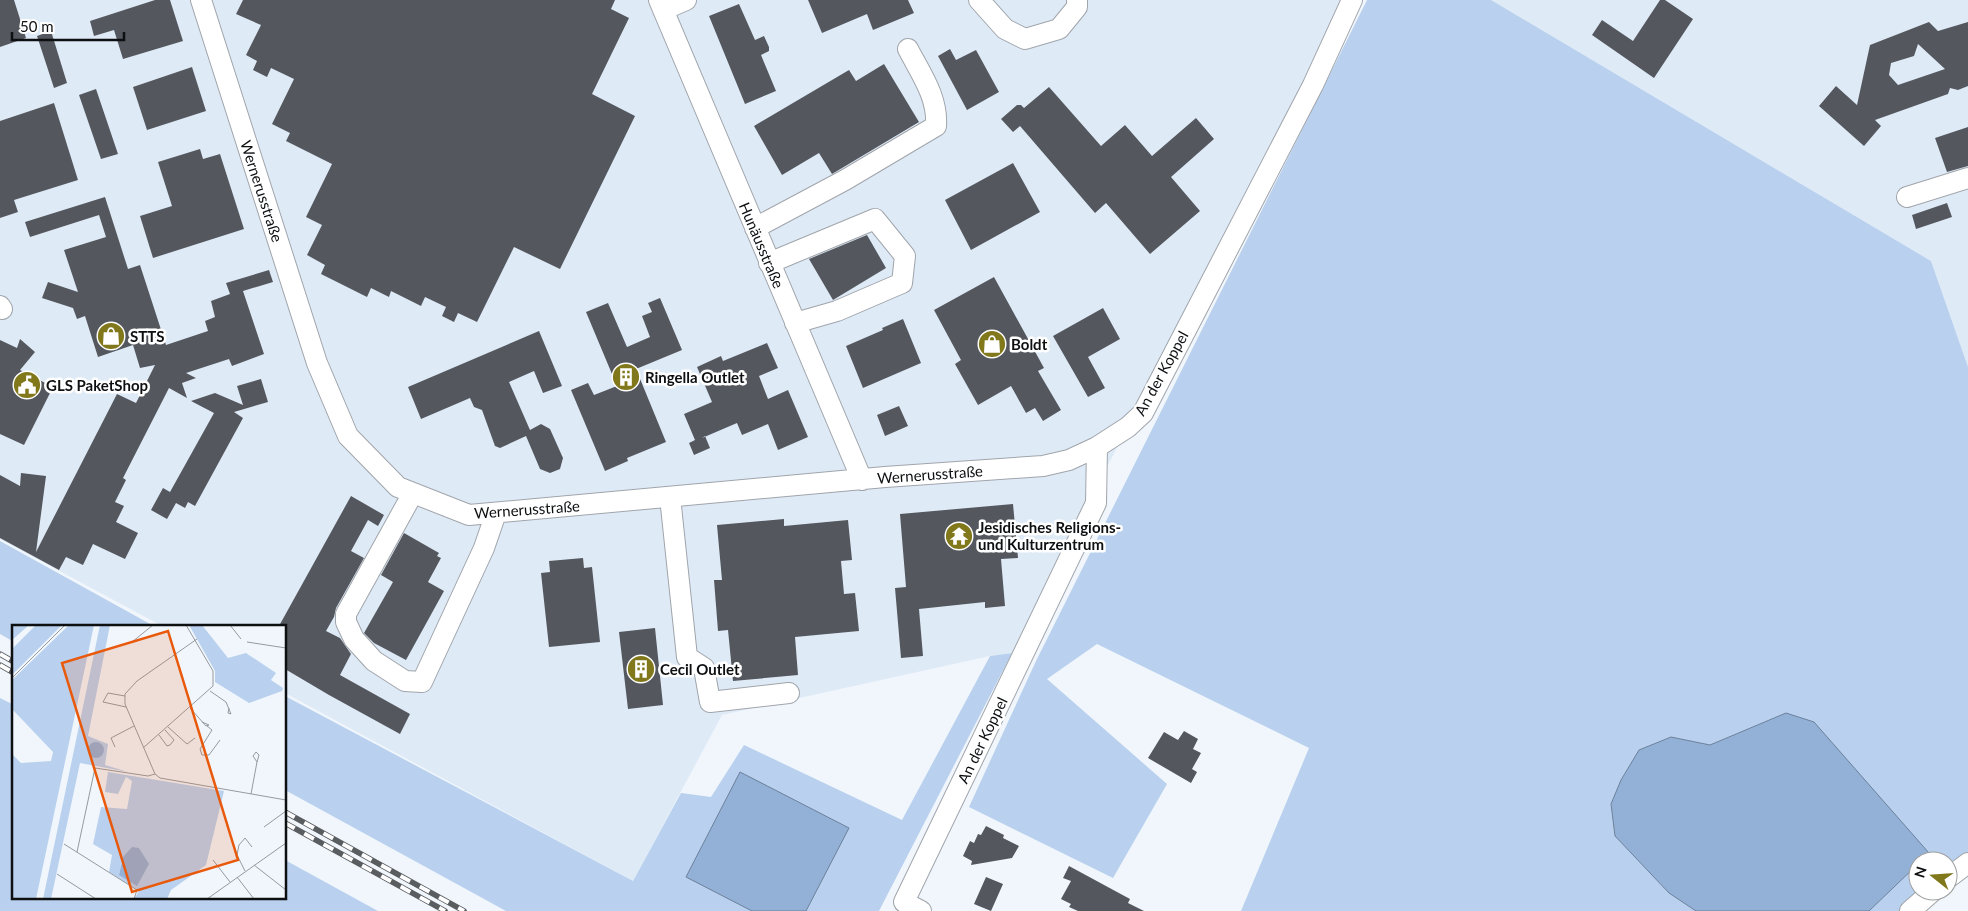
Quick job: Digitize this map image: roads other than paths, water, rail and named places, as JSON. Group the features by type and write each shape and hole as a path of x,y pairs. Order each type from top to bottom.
{"street":[{"name":"Wernerusstraße","path":"201,0 317,363 348,436 398,487 469,515 1043,466 1069,460 1097,447"},
{"name":"Hunäusstraße","path":"686,0 661,5 862,480"},
{"path":"979,0 1005,29 1025,39 1058,29 1077,7 1077,0"},
{"name":"An der Koppel","path":"912,906 1096,503 1097,447 1128,427 1143,413 1313,85 1352,0"},
{"path":"755,228 845,180 936,126 937,114 931,92 908,49"},
{"path":"1907,197 1968,178"},
{"path":"770,263 874,219 905,256 902,283 837,311 795,323"},
{"path":"413,493 346,614 346,622 354,638 374,661 405,681 422,682 484,548 496,512"},
{"path":"670,497 687,657 704,668 710,702 789,693"},
{"path":"1958,870 1968,862"},
{"path":"1910,911 1922,901"}],"railway":[{"path":"0,654 12,661"},
{"path":"0,665 12,672"},
{"path":"286,813 464,911"},
{"path":"286,824 445,911"}],"place":[{"name":"STTS","path":"111,336"},
{"name":"Boldt","path":"992,344"},
{"name":"Ringella Outlet","path":"626,377"},
{"name":"GLS PaketShop","path":"27,385"},
{"name":"Jesidisches Religions- und Kulturzentrum","path":"959,536"},
{"name":"Cecil Outlet","path":"641,669"}]}
